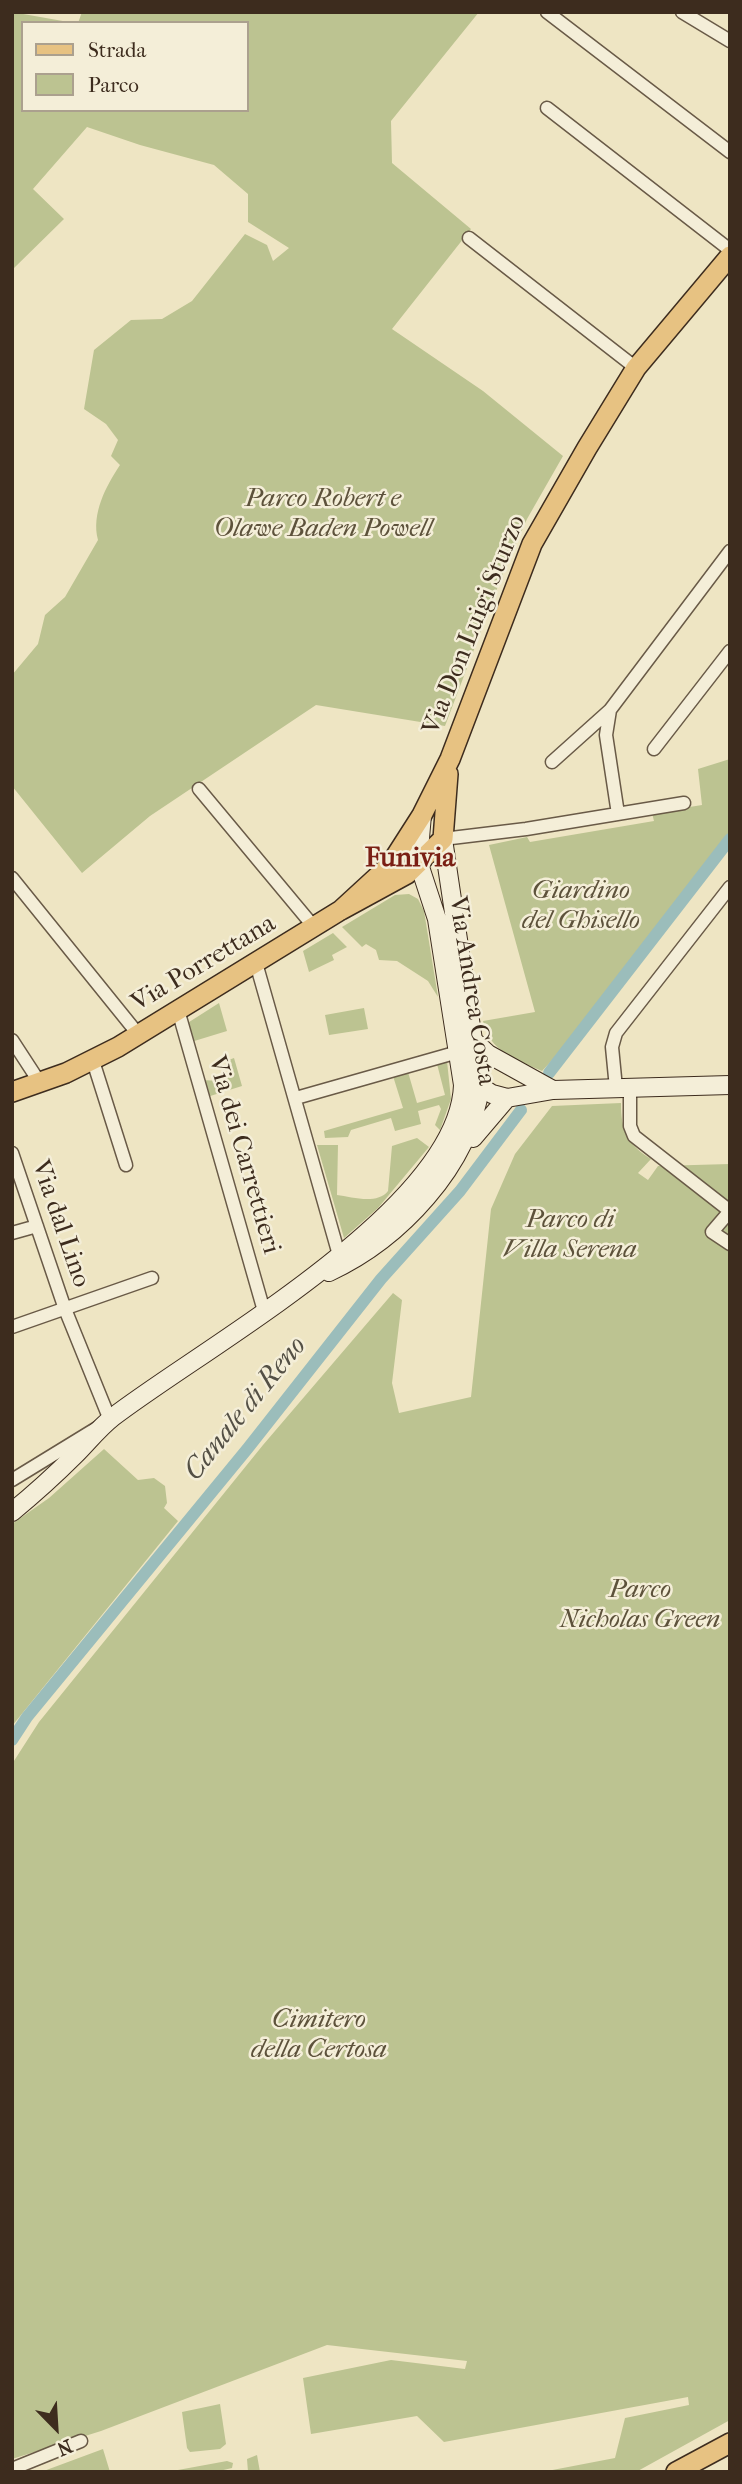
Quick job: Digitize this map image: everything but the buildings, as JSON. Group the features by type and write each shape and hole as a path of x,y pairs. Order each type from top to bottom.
{"main road":[{"name":"Via Don Luigi Sturzo","path":"422,815 450,759 532,544 636,368 726,268"},
{"name":"Via Don Luigi Sturzo","path":"443,839 450,759"},
{"name":"Via Andrea Costa","path":"12,1512 110,1420 306,1283 379,1223 439,1152 452,1131 461,1102 459,1061 437,919 419,865 422,815"},
{"name":"Via Porrettana","path":"341,910 390,865 422,815"},
{"name":"Via Andrea Costa","path":"306,1283 358,1258 383,1241 461,1151 472,1125 480,1087 443,839"},
{"name":"Via Porrettana","path":"12,1092 93,1061 419,865 443,839"},
{"path":"474,1041 488,1054 553,1090"},
{"path":"459,1061 480,1087 507,1098 553,1090 730,1085"},
{"path":"461,1102 497,1076 532,1080"},
{"path":"461,1151 507,1098"},
{"path":"676,2472 725,2444"}],"street":[{"path":"547,12 730,152"},
{"path":"682,12 730,41"},
{"path":"547,108 730,250"},
{"path":"469,237 636,368"},
{"path":"552,762 610,710 730,551"},
{"path":"653,749 730,651"},
{"path":"610,710 606,735 618,814"},
{"path":"198,789 314,928"},
{"path":"443,839 684,803"},
{"path":"12,878 138,1034"},
{"path":"730,887 615,1033 612,1047 634,1136 728,1217 712,1232 730,1244"},
{"path":"256,964 339,1255"},
{"name":"Via dei Carrettieri","path":"178,1010 264,1311"},
{"path":"12,1040 40,1083"},
{"path":"93,1061 126,1165"},
{"path":"296,1098 459,1061"},
{"name":"Via dal Lino","path":"12,1153 65,1309 110,1420"},
{"path":"12,1233 37,1226"},
{"name":"Via dal Lino","path":"12,1327 152,1278"},
{"name":"Via Andrea Costa","path":"12,1480 110,1420"},
{"path":"12,2469 82,2441"}],"green space":[{"name":"Parco Robert e Olawe Baden Powell","path":"12,12 63,21 21,21 21,112 248,112 248,21 79,21 82,12 479,12 391,121 392,163 471,229 392,329 483,391 563,456 527,519 503,573 445,726 316,705 150,816 82,873 12,786 12,675 38,644 45,615 65,597 98,540 98,510 120,465 111,456 118,440 106,424 84,409 94,350 131,320 162,319 192,301 245,234 267,245 273,261 289,248 248,222 248,194 214,165 87,127 33,189 64,219 12,270"},
{"name":"Giardino del Ghisello","path":"730,759 730,835 542,1071 505,1053 491,1040 483,1021 535,1012 489,845 527,837 530,842 654,821 652,813 702,805 698,769"},
{"path":"409,894 418,899 424,911 438,997 428,981 397,961 379,960 376,950 366,944 362,947 342,927 395,895"},
{"path":"333,933 347,947 332,955 334,960 309,972 303,951"},
{"path":"219,1003 227,1031 191,1042 186,1024"},
{"path":"364,1008 368,1029 329,1035 325,1015"},
{"path":"234,1058 242,1086 207,1097 202,1080 220,1081 230,1076 226,1061"},
{"path":"447,1061 451,1099 440,1130 435,1125 441,1109 439,1105 418,1111 421,1124 395,1131 391,1118 351,1130 348,1137 325,1138 324,1131 403,1108 393,1076 408,1072 417,1103 445,1095 437,1064"},
{"name":"Cimitero della Certosa","path":"621,1103 622,1121 627,1136 636,1148 651,1159 638,1173 648,1180 658,1166 730,1164 730,2420 636,2472 542,2472 615,2458 625,2418 689,2405 688,2397 444,2442 417,2416 311,2434 303,2378 391,2360 465,2369 467,2361 327,2345 101,2431 12,2459 12,1764 39,1722 263,1445 393,1293 402,1300 392,1383 399,1413 471,1397 491,1209 515,1154 552,1106"},
{"path":"417,1138 429,1147 378,1208 344,1238 317,1145 338,1145 337,1195 371,1199 388,1191 392,1146"},
{"path":"104,1449 138,1480 154,1478 165,1486 167,1503 164,1508 178,1521 12,1726 12,1524 49,1498"},
{"path":"220,2404 226,2444 220,2449 190,2452 187,2448 182,2412"},
{"path":"103,2449 110,2472 41,2472"},
{"path":"257,2455 260,2472 248,2472 247,2459"},
{"path":"227,2461 233,2463 232,2468 215,2472 167,2472"}],"waterway":[{"name":"Canale di Reno","path":"549,1073 730,839"},
{"name":"Canale di Reno","path":"12,1740 27,1717 248,1448 381,1279 460,1191 521,1110"}],"district":[{"name":"Funivia","path":"410,859"}],"park label":[{"name":"Parco di Villa Serena","path":"570,1236"},
{"name":"Parco Nicholas Green","path":"640,1606"}]}
